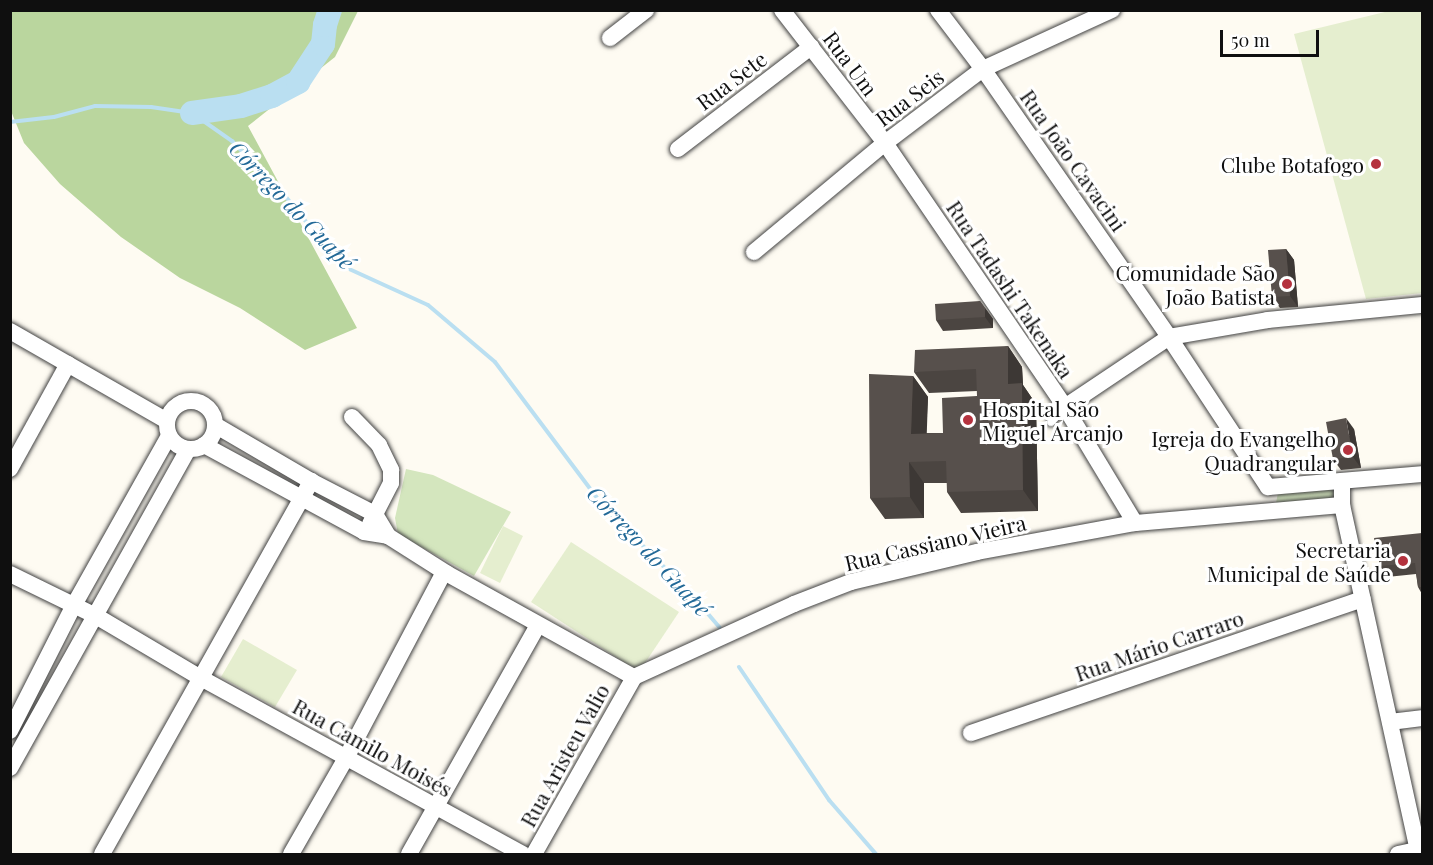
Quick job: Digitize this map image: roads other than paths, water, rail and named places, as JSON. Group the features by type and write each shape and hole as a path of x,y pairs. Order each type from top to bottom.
{"street":[{"path":"610,38 646,10"},
{"name":"Rua Um","path":"782,10 885,143"},
{"name":"Rua João Cavacini","path":"938,10 983,69 1169,337 1268,487"},
{"name":"Rua Seis","path":"754,252 885,143 983,69 1104,12"},
{"name":"Rua Sete","path":"678,149 811,47"},
{"name":"Rua Tadashi Takenaka","path":"885,143 1065,407 1135,523"},
{"path":"1065,407 1169,337 1268,320 1422,305"},
{"path":"10,332 68,364 168,429 181,447 196,447 364,532 388,536 444,572 634,677"},
{"path":"10,469 68,364"},
{"path":"10,731 168,429 174,408 181,403 196,401 210,410 215,425 214,433 196,447 10,768"},
{"path":"352,417 380,445 392,470 391,483 364,532"},
{"path":"215,425 310,481 375,514 388,536"},
{"path":"1263,512 1268,487 1422,474"},
{"path":"102,855 310,481"},
{"path":"1342,481 1342,505 1420,851 1398,855"},
{"name":"Rua Cassiano Vieira","path":"634,677 794,604 851,582 976,552 1135,523 1342,505"},
{"path":"291,855 346,758 444,572"},
{"name":"Rua Camilo Moisés","path":"10,574 96,616 201,678 523,855"},
{"name":"Rua Mário Carraro","path":"971,733 1363,599"},
{"path":"409,855 538,625"},
{"name":"Rua Aristeu Valio","path":"534,855 634,677"},
{"path":"1390,722 1422,718"}],"lane":[{"path":"1051,422 1065,407"}],"waterway":[{"path":"192,113 241,106 272,96 298,82 323,44 325,25 330,10"},
{"name":"Córrego do Guapé","path":"10,122 54,117 95,106 151,107 192,113 232,141 281,191 335,257 347,268 428,305 495,362 604,507 692,595 720,628"},
{"name":"Córrego do Guapé","path":"739,667 829,800 876,854"}],"place":[{"name":"Clube Botafogo","path":"1376,164"},
{"name":"Comunidade São João Batista","path":"1287,284"},
{"name":"Hospital São Miguel Arcanjo","path":"968,420"},
{"name":"Igreja do Evangelho Quadrangular","path":"1348,450"},
{"name":"Secretaria Municipal de Saúde","path":"1403,561"}]}
